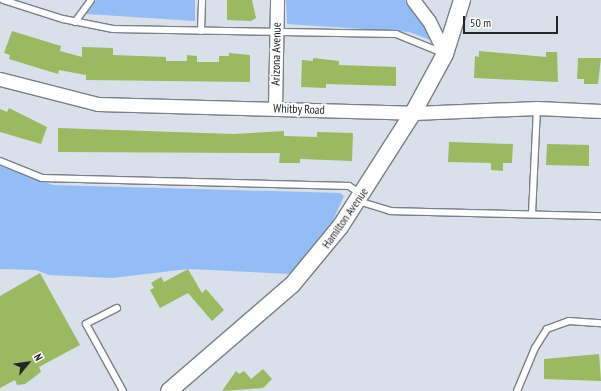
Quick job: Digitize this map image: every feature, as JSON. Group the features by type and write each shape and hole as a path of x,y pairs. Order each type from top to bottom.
{"street":[{"name":"Arizona Avenue","path":"275,108 277,0"},
{"path":"413,0 429,20 445,54"},
{"name":"Hamilton Avenue","path":"169,391 292,285 360,198 413,113 445,54 462,0"},
{"name":"Whitby Road","path":"0,78 65,98 98,104 413,113 537,108 601,111"}],"lane":[{"path":"3,0 75,22 113,29 201,31 276,29 396,34 445,54"},
{"path":"75,22 91,0"},
{"path":"201,31 202,0"},
{"path":"532,214 537,108"},
{"path":"0,161 42,178 349,186 360,198 390,211 601,216"},
{"path":"117,308 86,324 123,391"},
{"path":"517,391 535,348 547,329 569,321 601,322"}],"shaded area":[{"path":"96,0 195,0 195,21 86,14"},
{"path":"286,0 405,0 416,11 433,41 409,32 287,24"},
{"path":"0,166 53,185 340,193 344,196 325,238 292,274 188,269 112,278 49,275 36,270 0,269"}],"building":[{"path":"227,0 252,0 256,18 251,21 227,20"},
{"path":"12,31 61,46 60,51 82,57 82,47 113,48 113,55 166,57 166,61 187,61 187,55 197,56 197,62 219,62 219,56 229,56 229,53 250,55 250,82 86,80 86,75 59,70 58,74 9,59 10,55 4,53"},
{"path":"479,51 546,57 546,52 557,52 558,82 474,78 475,56 479,57"},
{"path":"313,58 339,61 339,65 396,67 396,86 326,84 326,88 301,87 302,60 313,61"},
{"path":"578,58 601,58 598,84 584,84 584,79 577,79"},
{"path":"9,108 47,127 41,144 0,132 0,109 7,112"},
{"path":"58,128 233,134 284,131 284,136 317,137 317,132 353,133 352,161 300,159 300,163 279,163 280,153 58,152"},
{"path":"449,142 513,144 512,163 503,163 503,171 491,170 491,163 448,162"},
{"path":"547,144 589,145 589,166 546,165"},
{"path":"188,269 202,293 206,289 224,310 212,321 188,293 160,308 150,290 154,288 151,283 161,277 164,282"},
{"path":"40,273 80,345 39,367 41,372 25,384 17,385 15,380 0,388 0,296"},
{"path":"599,354 601,381 544,379 544,359"},
{"path":"263,369 272,379 263,388 222,391 236,371 239,374 244,371 251,379"}]}
